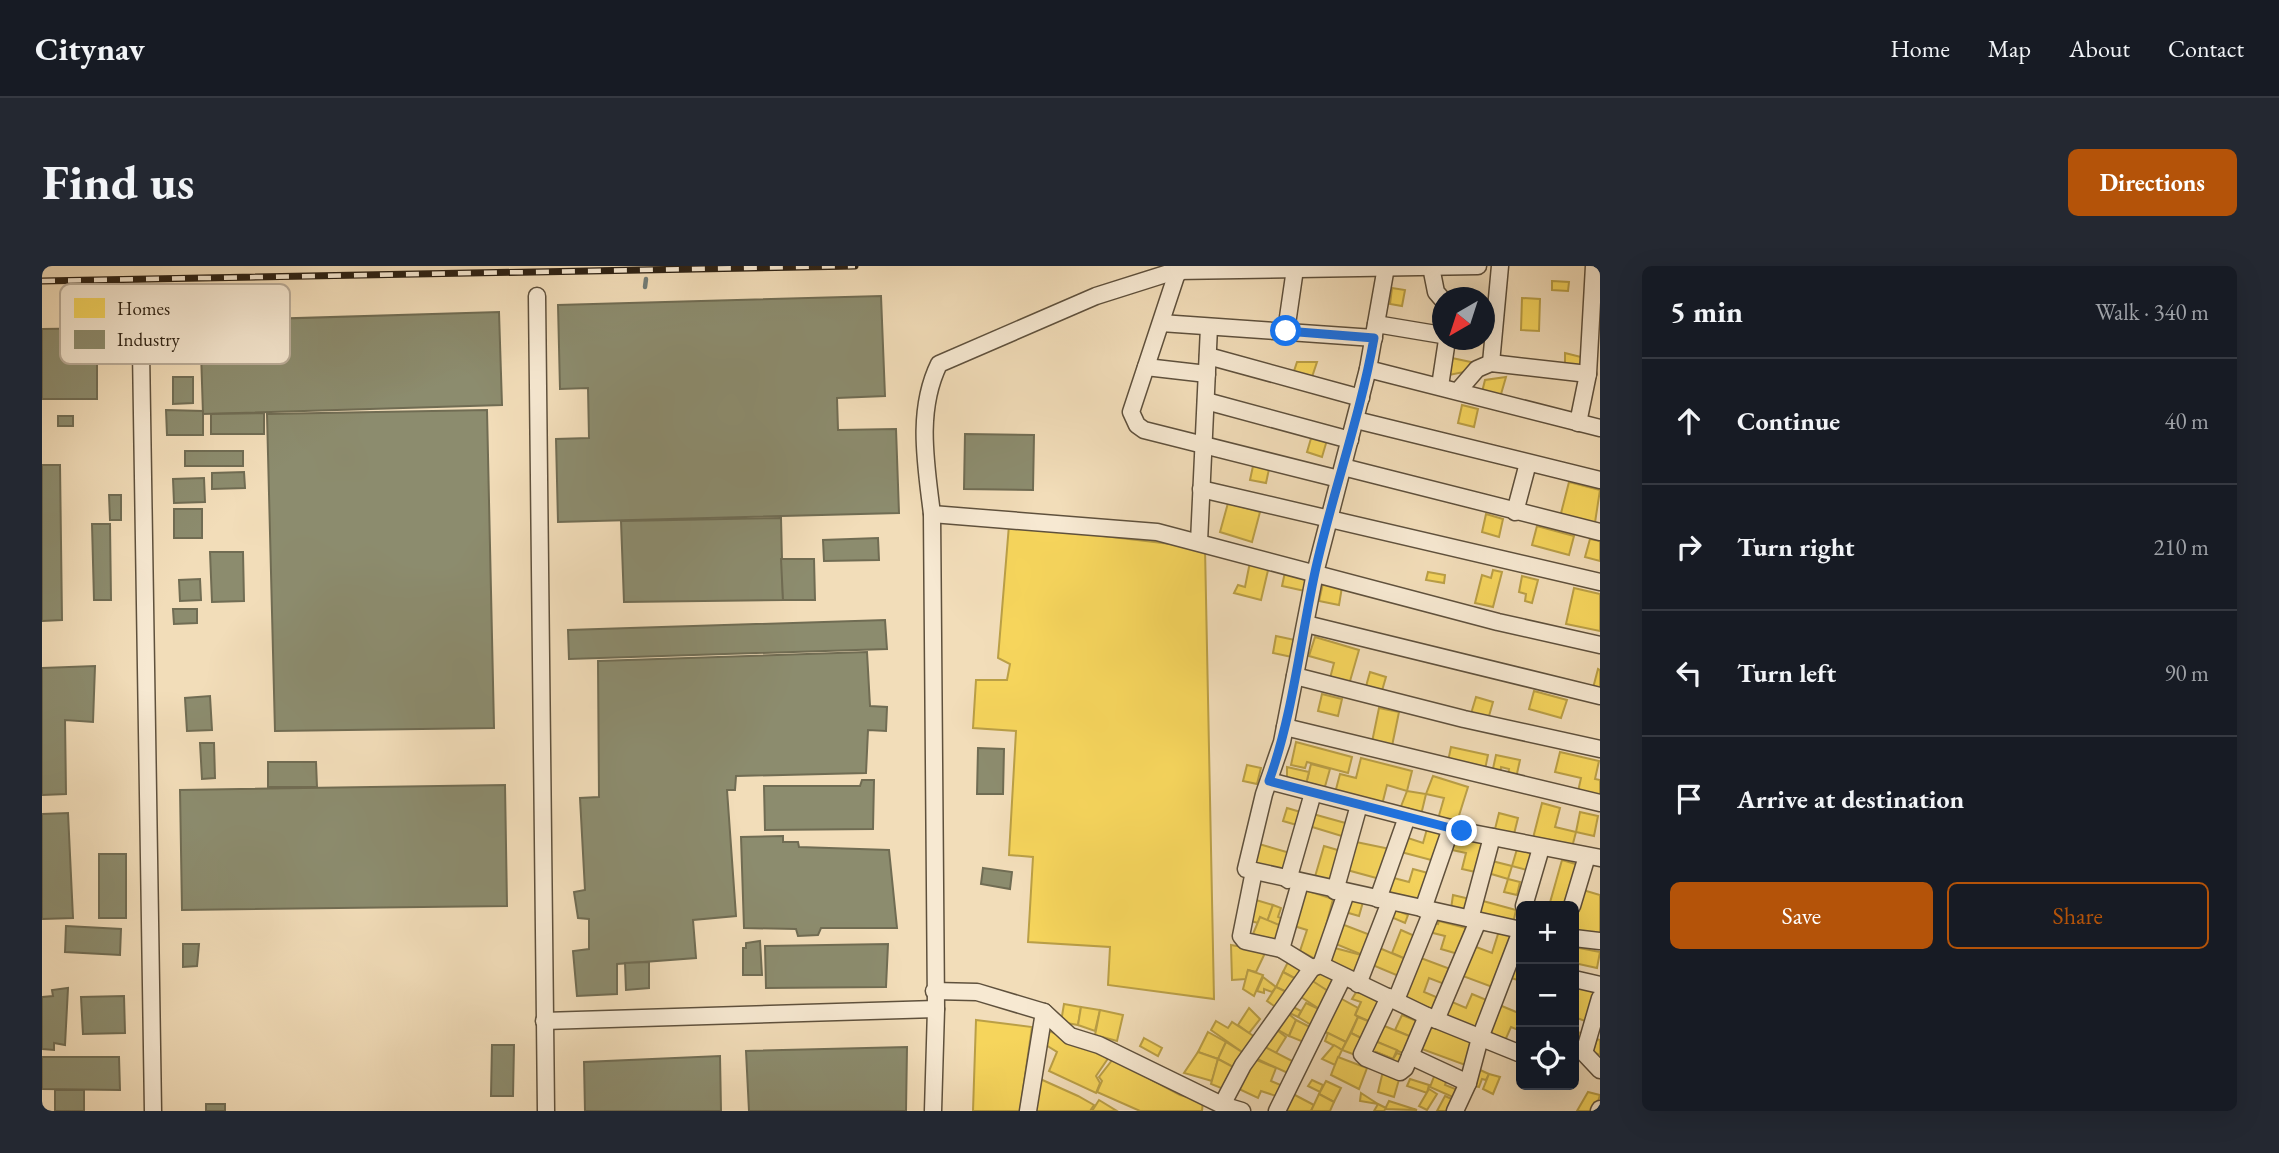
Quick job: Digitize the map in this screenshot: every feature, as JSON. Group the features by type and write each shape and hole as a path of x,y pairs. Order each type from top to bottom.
{"street":[{"path":"933,1111 936,1009 932,514 924,434 926,397 939,364 1096,296 1182,268 1478,266"},
{"path":"1491,363 1500,266"},
{"path":"1578,423 1588,374 1594,266"},
{"path":"1385,267 1368,369 1315,573 1285,727 1246,867 1294,882 1340,892 1474,920 1516,925"},
{"path":"1431,267 1435,287"},
{"path":"1182,268 1131,412 1137,425 1144,430 1600,532"},
{"path":"1286,331 1295,269"},
{"path":"537,296 546,1111"},
{"path":"1161,323 1286,331 1432,334"},
{"path":"1199,542 1209,327"},
{"path":"1440,386 1445,350"},
{"path":"1208,356 1361,398"},
{"path":"1458,391 1478,369 1491,363 1588,374"},
{"path":"141,364 153,1111"},
{"path":"1146,367 1207,374"},
{"path":"1368,369 1600,428"},
{"path":"1206,401 1350,440"},
{"path":"1356,420 1600,480"},
{"path":"1515,512 1528,463"},
{"path":"1201,489 1600,582"},
{"path":"932,514 1157,532 1600,645"},
{"path":"1306,624 1600,696"},
{"path":"1296,676 1464,719 1600,749"},
{"path":"1285,727 1600,803"},
{"path":"1269,781 1492,838 1593,857 1574,901"},
{"path":"1281,949 1313,793"},
{"path":"1222,1105 1243,1065 1316,966 1340,892 1359,805"},
{"path":"1278,1111 1350,981 1384,901 1407,817"},
{"path":"1451,828 1428,910 1393,999 1363,1054 1400,1072 1432,1018 1474,920 1492,838"},
{"path":"1526,901 1542,848"},
{"path":"1254,871 1241,936 1245,941 1281,949 1432,1018 1516,1052"},
{"path":"1455,1111 1468,1083 1480,1038 1516,937"},
{"path":"1579,939 1600,942"},
{"path":"1579,980 1600,985"},
{"path":"934,991 977,992 1044,1012 1070,1036 1099,1045 1206,1104 1242,1111"},
{"path":"1600,998 1584,1053 1600,1070"},
{"path":"544,1021 936,1009"},
{"path":"1028,1111 1044,1012"},
{"path":"1410,1056 1468,1083"}],"building: Homes":[{"path":"1552,281 1569,282 1568,291 1552,290"},
{"path":"1392,288 1405,290 1402,306 1390,304"},
{"path":"1522,298 1540,299 1539,331 1521,330"},
{"path":"1565,353 1585,358 1585,369 1565,369"},
{"path":"1452,358 1471,362 1469,371 1449,375"},
{"path":"1297,362 1317,362 1311,380 1293,374"},
{"path":"1506,377 1499,401 1481,396 1485,380"},
{"path":"1462,405 1478,409 1474,427 1458,423"},
{"path":"1312,435 1327,440 1322,457 1307,452"},
{"path":"1253,466 1269,469 1266,483 1250,480"},
{"path":"1569,482 1600,490 1594,529 1559,521"},
{"path":"1228,503 1260,512 1252,542 1220,532"},
{"path":"1486,514 1503,519 1499,537 1482,532"},
{"path":"1009,525 1205,548 1214,999 1108,985 1110,947 1028,942 1033,857 1009,855 1016,731 973,728 976,680 1007,680 1010,664 998,658"},
{"path":"1537,526 1574,536 1569,555 1532,545"},
{"path":"1590,539 1600,541 1600,561 1585,557"},
{"path":"1250,562 1269,566 1261,600 1234,593 1238,585 1245,587"},
{"path":"1493,570 1502,572 1493,607 1475,603 1482,575 1491,578"},
{"path":"1285,572 1308,577 1305,591 1282,586"},
{"path":"1428,572 1445,575 1444,583 1426,580"},
{"path":"1522,576 1538,580 1532,603 1525,601 1526,594 1519,592"},
{"path":"1323,583 1342,587 1339,605 1319,601"},
{"path":"1574,588 1600,594 1600,631 1566,624"},
{"path":"1276,636 1295,640 1292,657 1273,653"},
{"path":"1315,637 1359,650 1348,688 1329,682 1334,663 1309,656"},
{"path":"1598,669 1600,670 1600,690 1593,688"},
{"path":"1370,672 1386,677 1381,694 1365,690"},
{"path":"1534,691 1567,700 1561,718 1529,709"},
{"path":"1322,694 1342,699 1338,716 1318,711"},
{"path":"1476,697 1493,702 1487,723 1470,717"},
{"path":"1379,708 1399,712 1392,746 1372,742"},
{"path":"1296,742 1352,757 1348,773 1307,762 1305,768 1291,765"},
{"path":"1451,747 1488,755 1484,774 1447,766"},
{"path":"1560,752 1599,761 1595,779 1600,780 1600,801 1577,796 1581,778 1555,772"},
{"path":"1496,755 1520,760 1516,778 1508,776 1509,769 1501,767 1500,775 1492,773"},
{"path":"1361,758 1412,771 1407,791 1387,785 1382,805 1335,793 1340,774 1356,778"},
{"path":"1311,764 1330,769 1324,790 1306,784"},
{"path":"1247,765 1261,768 1257,784 1243,781"},
{"path":"1287,767 1309,772 1306,784 1287,780"},
{"path":"1433,776 1468,787 1456,825 1438,819 1444,798 1426,794"},
{"path":"1407,791 1426,794 1421,815 1400,809"},
{"path":"1542,803 1560,808 1555,827 1576,832 1571,851 1532,842"},
{"path":"1287,808 1304,813 1300,826 1283,821"},
{"path":"1580,812 1598,816 1594,836 1576,832"},
{"path":"1499,813 1518,818 1513,838 1494,833"},
{"path":"1313,814 1349,824 1345,837 1309,826"},
{"path":"1427,829 1443,833 1435,861 1401,852 1405,837 1423,843"},
{"path":"1456,836 1487,844 1480,873 1462,869 1466,853 1452,850"},
{"path":"1356,842 1390,849 1380,879 1347,870"},
{"path":"1259,844 1290,853 1284,875 1253,866"},
{"path":"1324,846 1341,851 1331,885 1314,880"},
{"path":"1517,849 1536,855 1531,871 1512,866"},
{"path":"1562,860 1579,865 1568,901 1550,901"},
{"path":"1492,861 1512,866 1508,879 1488,873"},
{"path":"1413,869 1428,873 1421,902 1386,893 1390,877 1409,882"},
{"path":"1508,879 1520,882 1517,895 1504,892"},
{"path":"1305,890 1333,899 1317,960 1300,951 1307,930 1294,926"},
{"path":"1583,890 1600,895 1600,939 1579,933 1579,908"},
{"path":"1453,895 1470,899 1468,912 1451,909"},
{"path":"1348,899 1363,902 1359,916 1345,912"},
{"path":"1256,900 1273,905 1267,922 1260,917 1258,923 1251,921"},
{"path":"1483,901 1516,910 1513,924 1479,914"},
{"path":"1273,905 1281,908 1278,917 1286,920 1284,927 1267,922"},
{"path":"1394,909 1408,915 1405,923 1391,917"},
{"path":"1260,917 1284,927 1277,944 1253,934"},
{"path":"1439,921 1466,928 1458,954 1441,949 1445,936 1429,932 1432,922 1438,924"},
{"path":"1339,923 1373,936 1365,956 1331,942"},
{"path":"1401,930 1417,937 1408,960 1392,953"},
{"path":"1498,934 1515,934 1495,988 1460,975 1471,945 1492,953"},
{"path":"1231,945 1266,951 1256,972 1248,970 1246,979 1232,980"},
{"path":"1331,947 1365,956 1357,978 1326,963"},
{"path":"1377,947 1408,960 1401,977 1370,964"},
{"path":"1579,948 1600,952 1597,968 1579,964"},
{"path":"1418,957 1453,970 1447,985 1429,978 1424,992 1441,999 1436,1012 1402,999"},
{"path":"1290,958 1308,970 1298,980 1283,972"},
{"path":"1516,964 1516,980 1511,978"},
{"path":"1320,969 1338,980 1331,993 1313,982"},
{"path":"1248,970 1263,975 1254,996 1243,989"},
{"path":"1283,972 1298,980 1291,994 1276,987"},
{"path":"1263,977 1276,987 1272,992 1264,989 1264,993 1257,991"},
{"path":"1308,978 1331,993 1321,1010 1298,995"},
{"path":"1579,986 1597,991 1588,1022 1579,1019"},
{"path":"1276,987 1291,994 1277,1008 1267,1001"},
{"path":"1358,989 1384,998 1373,1023 1355,1015 1361,1002 1352,999"},
{"path":"1472,994 1489,1001 1476,1031 1443,1017 1450,1001 1466,1008"},
{"path":"1340,998 1358,1008 1355,1015 1358,1017 1346,1042 1325,1032"},
{"path":"1306,1003 1321,1010 1313,1026 1298,1017"},
{"path":"1064,1004 1081,1007 1078,1025 1061,1022"},
{"path":"1497,1004 1516,1012 1516,1029 1511,1027 1504,1043 1485,1035"},
{"path":"1289,1005 1301,1011 1298,1017 1285,1011"},
{"path":"1081,1007 1100,1010 1095,1031 1078,1025"},
{"path":"1249,1008 1260,1019 1249,1033 1238,1025"},
{"path":"1100,1010 1123,1015 1117,1041 1095,1035"},
{"path":"1285,1011 1296,1020 1289,1036 1273,1027"},
{"path":"1402,1015 1419,1022 1414,1038 1395,1030"},
{"path":"1358,1017 1373,1023 1365,1040 1351,1033"},
{"path":"976,1020 1032,1027 1020,1111 973,1111"},
{"path":"1296,1020 1312,1028 1306,1043 1289,1036"},
{"path":"1216,1021 1228,1028 1232,1022 1255,1037 1245,1054 1211,1030"},
{"path":"1428,1024 1477,1043 1468,1066 1419,1048"},
{"path":"1382,1025 1414,1038 1407,1055 1375,1041"},
{"path":"1273,1027 1286,1037 1276,1053 1261,1045"},
{"path":"1047,1030 1109,1057 1096,1076 1100,1083 1096,1093 1049,1071 1057,1052 1041,1042"},
{"path":"1208,1032 1226,1042 1218,1059 1198,1052"},
{"path":"1579,1032 1584,1034 1579,1048"},
{"path":"1328,1033 1346,1042 1342,1050 1325,1041"},
{"path":"1351,1033 1365,1040 1358,1056 1342,1050"},
{"path":"1144,1038 1162,1048 1158,1056 1140,1046"},
{"path":"1597,1039 1600,1040 1600,1055 1593,1052"},
{"path":"1375,1041 1397,1050 1393,1059 1376,1052 1374,1057 1369,1055"},
{"path":"1226,1042 1245,1054 1235,1068 1218,1059"},
{"path":"1261,1045 1296,1063 1290,1074 1253,1057"},
{"path":"1334,1045 1342,1050 1335,1065 1322,1059"},
{"path":"1198,1052 1218,1059 1212,1081 1184,1073"},
{"path":"1376,1052 1393,1059 1397,1053 1407,1057 1400,1069 1374,1057"},
{"path":"1338,1057 1367,1068 1359,1089 1331,1075"},
{"path":"1252,1058 1276,1068 1271,1081 1283,1086 1279,1097 1261,1091 1258,1098 1239,1089"},
{"path":"1113,1059 1180,1095 1203,1101 1202,1111 1140,1111 1097,1092 1102,1081 1099,1077"},
{"path":"1218,1059 1235,1068 1226,1090 1211,1084"},
{"path":"1478,1069 1489,1074 1486,1080 1482,1079 1479,1087 1472,1085"},
{"path":"1383,1071 1400,1076 1394,1097 1378,1092"},
{"path":"1435,1074 1447,1079 1445,1085 1458,1090 1455,1098 1430,1087"},
{"path":"1489,1074 1500,1077 1493,1094 1483,1089"},
{"path":"1038,1078 1094,1105 1090,1111 1030,1111"},
{"path":"1410,1079 1429,1085 1427,1093 1407,1086"},
{"path":"1312,1080 1323,1085 1320,1092 1308,1086"},
{"path":"1326,1081 1341,1088 1334,1102 1319,1094"},
{"path":"1429,1089 1437,1094 1427,1110 1419,1106"},
{"path":"1588,1092 1600,1095 1595,1111 1577,1111"},
{"path":"1361,1093 1378,1104 1360,1101"},
{"path":"1293,1094 1314,1105 1311,1111 1284,1111"},
{"path":"1319,1094 1334,1102 1330,1111 1311,1111"},
{"path":"1445,1096 1454,1100 1448,1111 1437,1111"},
{"path":"1099,1100 1117,1111 1092,1111"},
{"path":"1389,1101 1417,1110 1385,1109"},
{"path":"1378,1104 1386,1108 1384,1111 1374,1111"}],"building: Industry":[{"path":"881,296 885,396 837,398 838,430 896,429 899,513 558,522 556,439 589,438 588,388 560,389 558,305"},
{"path":"499,312 502,405 203,414 201,364 290,364 290,318"},
{"path":"42,329 60,329 60,364 97,364 97,399 42,399"},
{"path":"173,377 193,377 193,403 173,404"},
{"path":"166,410 203,411 203,435 167,435"},
{"path":"487,410 494,728 275,731 267,414"},
{"path":"264,413 264,434 211,434 211,414"},
{"path":"58,416 73,416 73,426 58,426"},
{"path":"965,434 1034,435 1033,490 964,489"},
{"path":"185,451 243,451 243,466 185,466"},
{"path":"42,465 60,465 62,620 42,621"},
{"path":"244,472 245,488 212,489 212,473"},
{"path":"204,478 205,502 174,503 173,479"},
{"path":"109,495 121,495 121,520 110,520"},
{"path":"174,509 202,509 202,538 174,538"},
{"path":"781,518 783,600 624,602 621,521"},
{"path":"92,524 110,524 111,600 94,600"},
{"path":"878,538 879,560 824,561 823,540"},
{"path":"210,552 243,552 244,601 212,602"},
{"path":"781,559 814,559 815,600 783,600"},
{"path":"200,579 201,600 180,601 179,580"},
{"path":"173,609 197,609 197,623 174,624"},
{"path":"885,620 887,649 569,659 568,630"},
{"path":"867,652 870,706 887,707 886,731 868,730 866,773 736,776 735,790 727,790 736,916 693,920 696,958 617,964 617,994 577,996 573,951 589,949 589,919 578,918 574,892 585,890 580,798 599,797 598,661"},
{"path":"95,666 93,722 65,720 66,794 42,795 42,668"},
{"path":"210,696 212,730 187,731 185,698"},
{"path":"200,743 214,743 215,778 202,779"},
{"path":"978,748 1004,749 1003,794 977,794"},
{"path":"268,762 316,762 317,787 268,787"},
{"path":"862,780 874,780 873,829 765,830 764,786 860,786"},
{"path":"505,785 507,906 182,910 180,790"},
{"path":"68,813 73,918 42,919 42,814"},
{"path":"783,836 783,842 798,842 799,847 889,850 897,928 821,928 818,935 798,936 796,929 744,928 741,837"},
{"path":"99,854 126,854 126,918 99,918"},
{"path":"983,868 1012,872 1010,889 981,884"},
{"path":"66,926 121,929 120,955 65,952"},
{"path":"760,941 762,975 743,975 743,948 746,948 746,943"},
{"path":"183,944 199,944 197,966 183,967"},
{"path":"888,944 886,987 766,988 765,946"},
{"path":"649,962 649,988 626,990 625,963"},
{"path":"68,988 65,1045 54,1043 54,1050 42,1049 42,997 53,996 52,990"},
{"path":"124,996 125,1033 83,1034 81,997"},
{"path":"492,1045 514,1045 513,1096 491,1096"},
{"path":"907,1047 906,1111 749,1111 746,1051"},
{"path":"720,1056 721,1111 585,1111 584,1062"},
{"path":"42,1057 119,1057 120,1090 42,1089"},
{"path":"55,1090 84,1090 84,1111 55,1111"},
{"path":"206,1104 225,1104 225,1111 206,1111"}],"waterway":[{"path":"645,287 646,279"}],"railway":[{"path":"42,281 855,266"}],"route":[{"path":"1286,331 1374,338 1315,573 1282,742 1269,781 1462,831"}]}
